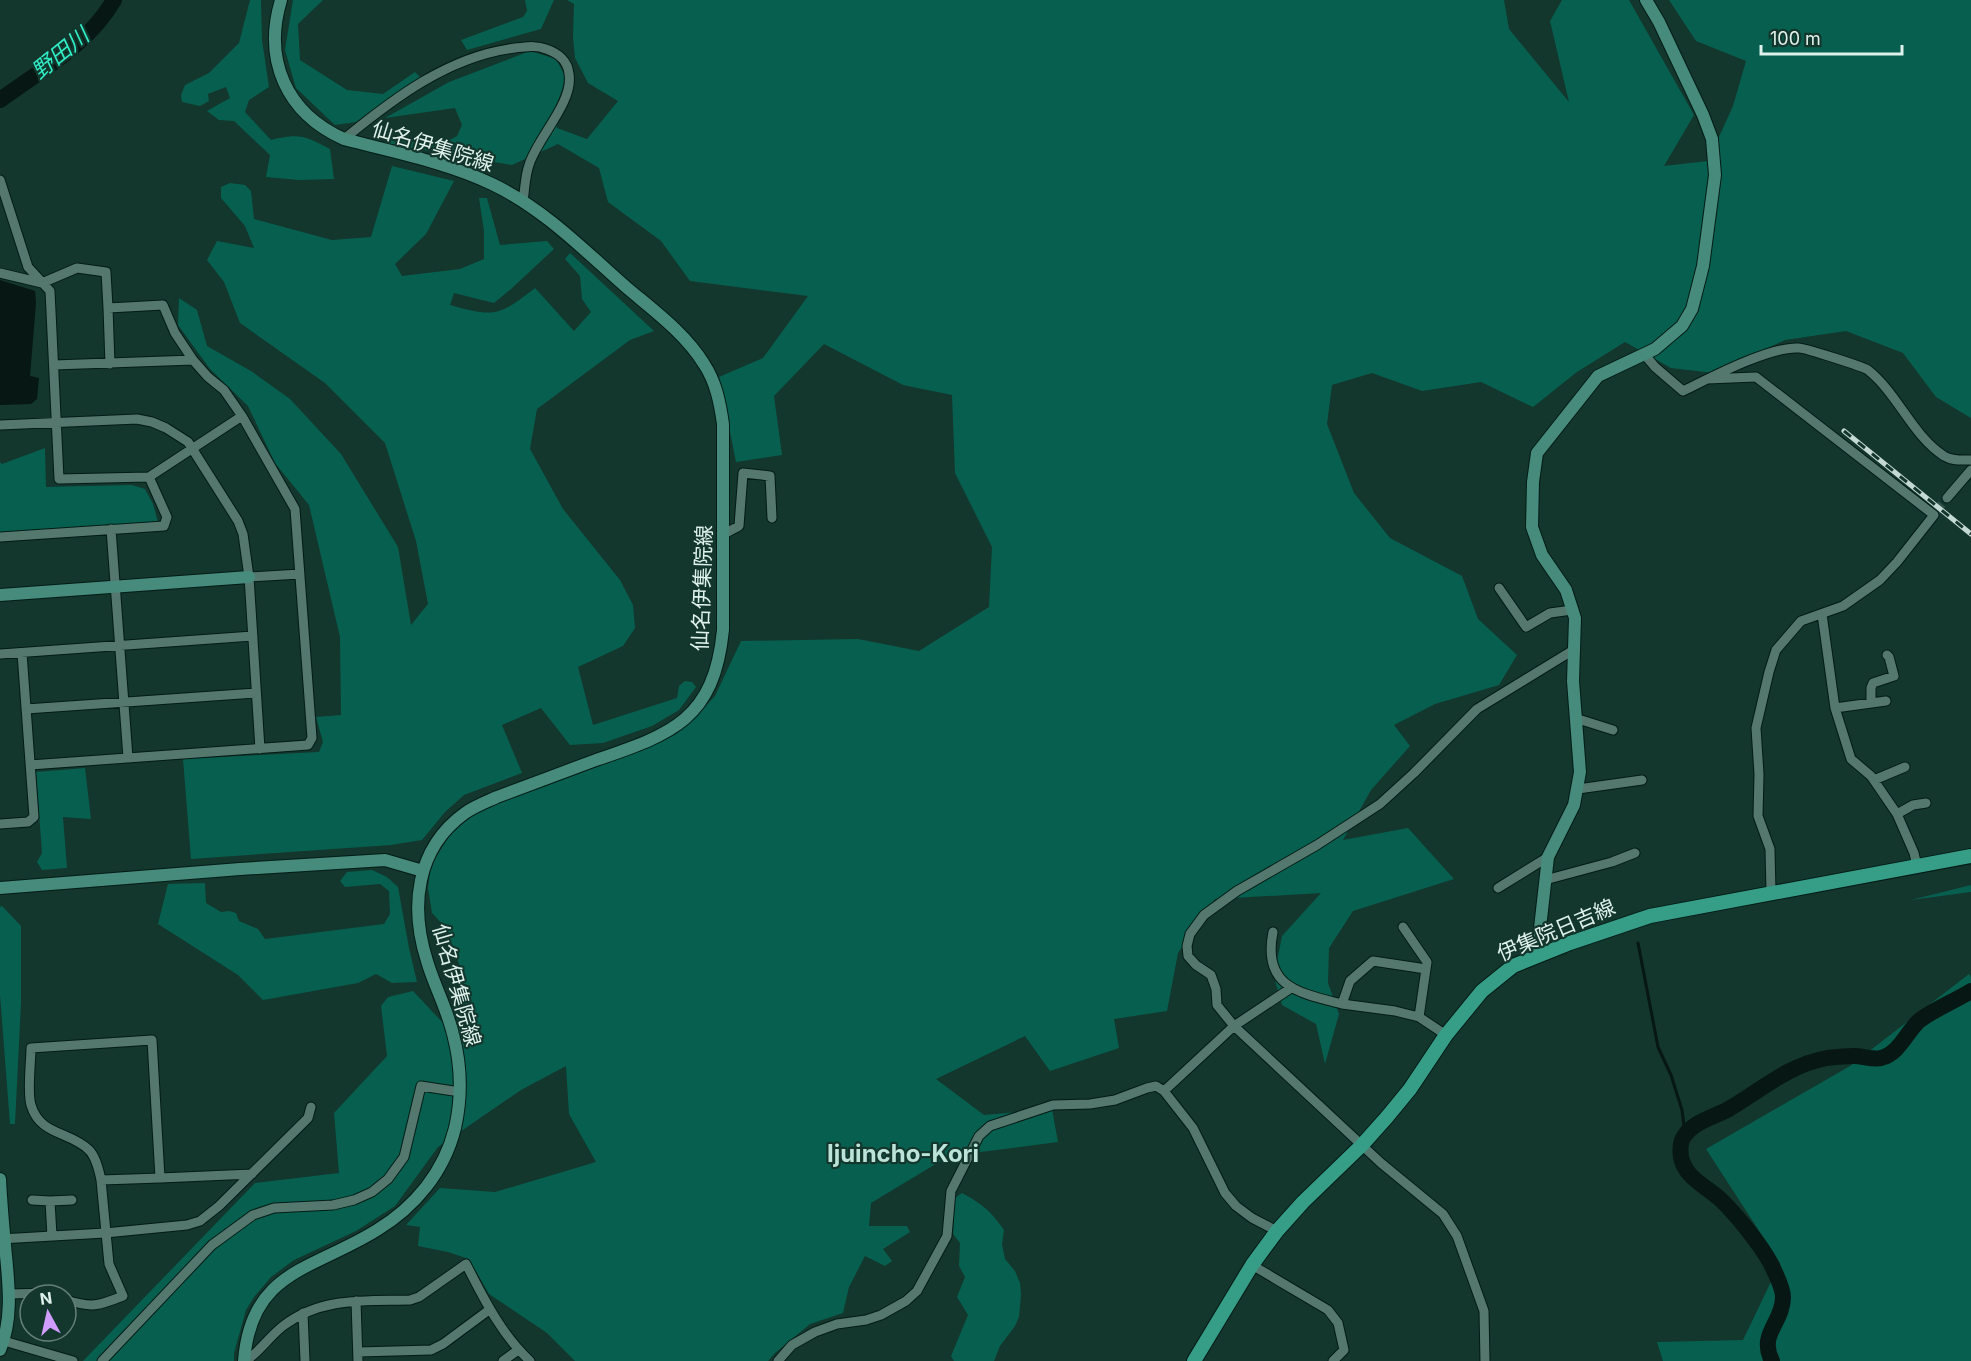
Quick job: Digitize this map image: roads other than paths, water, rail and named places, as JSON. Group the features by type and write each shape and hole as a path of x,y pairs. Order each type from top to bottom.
{"main road":[{"name":"伊集院日吉線","path":"1194,1361 1252,1265 1277,1231 1303,1202 1362,1145 1410,1089 1446,1035 1482,991 1499,975 1513,966 1570,943 1650,916 1971,856"}],"street":[{"name":"仙名伊集院線","path":"245,1361 252,1319 259,1306 278,1285 304,1266 378,1230 392,1220 422,1193 446,1155 454,1130 460,1092 458,1061 453,1032 427,963 417,902 423,871 442,836 463,815 475,807 648,742 680,724 705,695 721,648 724,534 723,424 717,392 705,365 689,343 670,325 567,235 523,201 471,175 344,139 330,133 307,115 297,104 284,82 276,61 274,40 276,16 281,0"},
{"path":"1540,955 1538,946 1548,857 1574,805 1580,772 1573,681 1575,618 1566,590 1542,555 1532,527 1537,453 1598,376 1645,355 1670,338 1682,326 1692,309 1703,266 1715,176 1712,139 1703,115 1659,22 1646,0"},
{"path":"344,139 372,116 416,86 457,64 492,51 537,45 557,52 565,62 570,74 564,100 535,150 528,167 523,201"},
{"path":"0,180 28,267 50,291 59,479 149,477 242,416"},
{"path":"0,273 42,283 77,268 106,272 110,364"},
{"path":"30,765 308,745 312,738 295,509 242,416 224,390 193,360 176,333 163,305 108,308"},
{"path":"1645,355 1655,367 1683,391 1774,352 1799,348 1867,369 1898,403 1923,438 1946,457 1971,460"},
{"path":"54,365 193,360"},
{"path":"1707,379 1756,377 1935,513 1897,562 1880,579 1843,606 1801,621 1776,650 1756,728 1759,774 1758,816 1770,849 1771,892"},
{"path":"0,425 137,419 152,422 182,437 192,448 238,521 243,534 249,577 260,749"},
{"path":"1947,498 1971,470"},
{"path":"724,534 739,526 743,473 770,476 772,518"},
{"path":"0,537 164,526 167,517 149,477"},
{"path":"111,529 128,758"},
{"path":"0,595 300,574"},
{"path":"1499,588 1526,627 1550,613 1572,609"},
{"path":"1822,614 1835,708 1851,759 1874,780 1897,814 1914,852 1917,866"},
{"path":"0,654 252,636"},
{"path":"1485,1361 1484,1311 1456,1236 1443,1214 1381,1163 1234,1026 1217,1005 1216,989 1210,975 1188,956 1187,946 1190,934 1204,915 1237,891 1317,845 1380,804 1477,709 1575,649"},
{"path":"0,824 28,822 34,817 22,653"},
{"path":"1871,703 1873,683 1894,676 1887,655"},
{"path":"26,709 256,693"},
{"path":"1835,708 1886,701"},
{"path":"1575,718 1613,730"},
{"path":"1874,780 1905,767"},
{"path":"1578,789 1642,780"},
{"path":"1897,814 1913,805 1926,803"},
{"path":"1545,880 1612,862 1635,853"},
{"path":"1498,888 1548,857"},
{"path":"0,888 385,860 423,871"},
{"path":"1403,927 1427,962 1419,1017"},
{"path":"1273,932 1271,958 1276,975 1286,986 1299,993 1342,1004 1395,1011 1419,1017 1446,1035"},
{"path":"1342,1004 1350,981 1373,961 1426,969"},
{"path":"1164,1091 1234,1026 1292,988"},
{"path":"78,1304 86,1306 103,1304 123,1296 109,1264 98,1166 90,1150 78,1142 56,1134 41,1124 30,1104 32,1048 152,1040 160,1178"},
{"path":"102,1361 212,1245 253,1215 274,1208 333,1205 354,1200 372,1192 388,1179 404,1157 421,1086 460,1092"},
{"path":"778,1361 792,1345 814,1332 837,1324 881,1315 917,1291 947,1236 951,1191 979,1136 990,1126 1053,1105 1090,1104 1116,1100 1156,1086 1164,1091 1193,1128 1225,1193 1236,1206 1252,1218 1277,1231"},
{"path":"2,1239 105,1233 186,1225 200,1221 219,1206 308,1118 311,1107"},
{"path":"101,1180 252,1174"},
{"path":"0,1179 2,1239 9,1294 8,1321 2,1346 73,1361"},
{"path":"32,1200 72,1200"},
{"path":"50,1201 52,1236"},
{"path":"245,1361 257,1353 282,1327 303,1313 329,1304 410,1300 420,1297 466,1264 489,1310 518,1350 530,1361"},
{"path":"1252,1265 1328,1310 1338,1323 1344,1350 1333,1361"},
{"path":"9,1294 18,1294"},
{"path":"356,1301 358,1357 431,1350 489,1310"},
{"path":"303,1313 305,1361"},
{"path":"503,1361 518,1350"}],"waterway":[{"name":"野田川","path":"0,100 77,44 103,16 114,0"},
{"path":"1638,943 1658,1047 1671,1075 1682,1110 1685,1134"},
{"path":"1772,1361 1768,1352 1768,1343 1782,1306 1782,1289 1767,1256 1741,1221 1720,1199 1687,1171 1681,1154 1683,1137 1699,1123 1727,1110 1800,1066 1827,1058 1887,1056 1898,1047 1920,1020 1971,991"}],"tunnel":[{"path":"1936,511 1947,498"}],"railway":[{"path":"1844,431 1971,534"}],"district":[{"name":"Ijuincho-Kori","path":"903,1153"}]}
